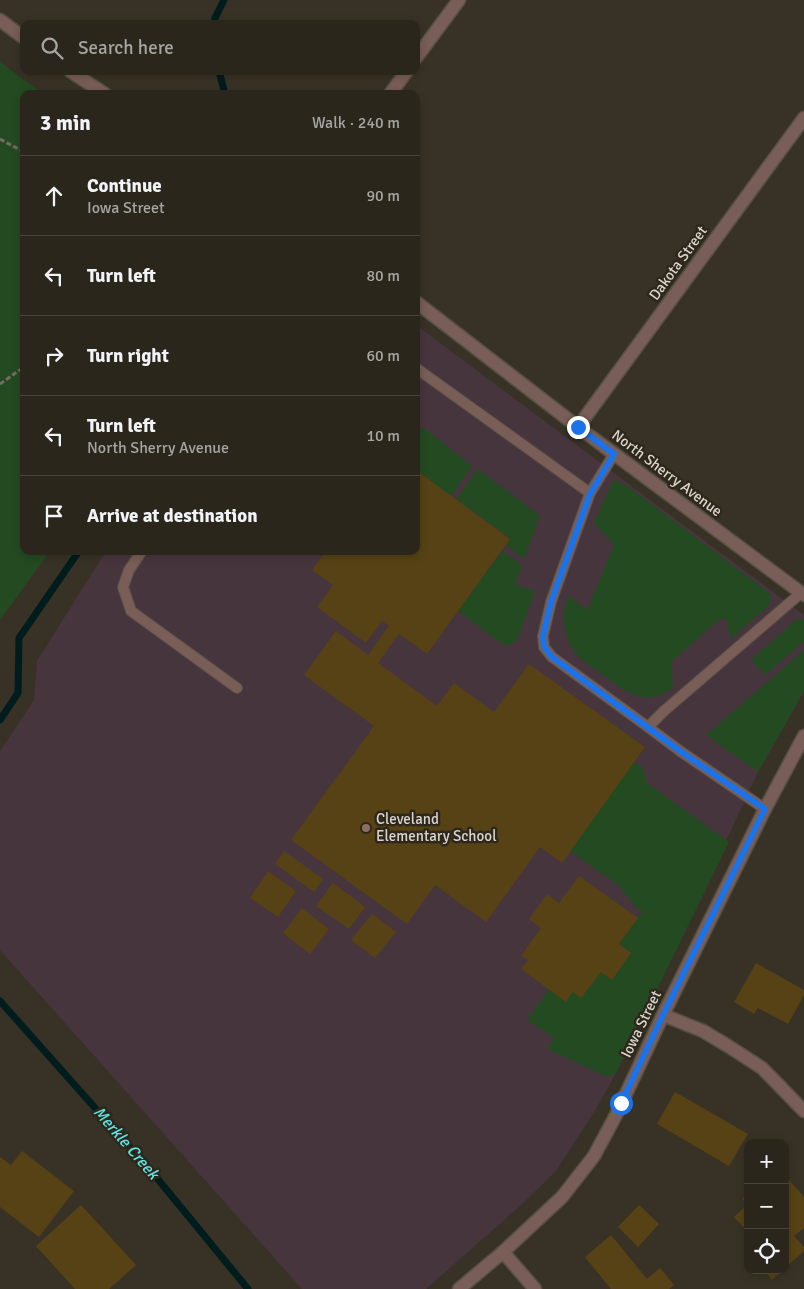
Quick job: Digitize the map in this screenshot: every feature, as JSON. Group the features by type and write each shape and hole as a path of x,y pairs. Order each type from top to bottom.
{"street":[{"path":"420,53 459,0"},
{"path":"0,20 20,35"},
{"path":"76,75 99,90"},
{"path":"393,90 404,75"},
{"name":"Dakota Street","path":"578,427 804,118"},
{"name":"North Sherry Avenue","path":"420,305 578,427 802,594"},
{"name":"Iowa Street","path":"459,1289 503,1252 562,1197 594,1156 616,1115 663,1015 765,809 804,736"},
{"path":"663,1015 703,1030 762,1068 804,1111"},
{"path":"503,1252 535,1289"}],"lane":[{"path":"420,371 590,494"},
{"path":"614,454 590,494 551,602 543,636 544,647 552,657 680,751 765,809"},
{"path":"139,555 129,570 123,587 131,611 237,688"},
{"path":"648,727 664,711 802,594"}],"path":[{"path":"0,139 20,150"},
{"path":"0,384 20,370"}],"shaded area":[{"name":"Cleveland Elementary School","path":"420,328 804,615 804,691 757,774 617,1071 596,1109 556,1171 522,1204 426,1289 302,1289 0,950 0,751 34,700 37,661 103,555 420,555"}],"green space":[{"path":"0,62 38,90 20,90 20,555 47,555 0,620"},
{"path":"423,427 472,466 451,496 420,473 420,431"},
{"path":"478,469 540,516 525,557 521,557 506,545 510,538 456,499"},
{"path":"615,480 630,488 772,595 766,608 731,639 726,619 720,619 671,662 673,688 654,697 637,696 629,693 585,662 574,651 565,628 564,611 568,596 587,610 614,545 594,523 612,482"},
{"path":"502,551 522,567 515,584 535,591 518,638 513,643 506,645 458,611"},
{"path":"800,618 804,621 804,641 765,675 751,660"},
{"path":"804,650 804,691 758,772 706,735"},
{"path":"634,762 643,769 647,783 729,842 618,1069 613,1076 605,1076 547,1049 554,1038 527,1020 549,989 566,1002 573,992 581,998 601,972 612,980 631,953 619,944 642,912 621,891 622,888 570,851"}],"building":[{"path":"420,473 510,539 427,654 399,634 378,663 437,706 454,683 494,712 529,664 645,747 562,863 540,847 486,922 435,885 407,924 291,840 374,726 304,675 336,631 368,655 389,626 382,621 366,643 317,607 333,585 312,570 323,555 420,555"},
{"path":"284,851 323,879 314,892 275,864"},
{"path":"268,871 296,891 278,917 250,898"},
{"path":"579,876 638,918 619,944 631,953 612,980 601,972 581,998 573,992 566,1002 521,969 528,960 521,956 541,928 529,919 547,894 559,903"},
{"path":"333,883 365,907 349,929 316,906"},
{"path":"302,908 329,929 310,954 283,933"},
{"path":"372,914 396,932 375,958 351,940"},
{"path":"756,963 804,990 804,995 788,1024 758,1008 754,1014 734,1002"},
{"path":"675,1092 748,1134 729,1166 657,1124"},
{"path":"22,1151 74,1191 39,1237 0,1207 0,1157 11,1165"},
{"path":"789,1180 804,1197 804,1228 794,1236 804,1247 804,1251 789,1264"},
{"path":"81,1205 136,1265 109,1289 75,1289 36,1246"},
{"path":"639,1205 659,1224 638,1247 618,1227"},
{"path":"744,1208 744,1228 734,1217"},
{"path":"611,1235 647,1279 660,1268 674,1285 669,1289 611,1289 585,1257"},
{"path":"767,1274 779,1274 772,1280"}],"waterway":[{"path":"215,20 224,0"},
{"path":"220,75 224,90"},
{"path":"0,720 18,693 19,638 76,555"},
{"name":"Merkle Creek","path":"0,1001 152,1172 248,1289"}],"place":[{"name":"Cleveland Elementary School","path":"366,828"}],"route":[{"path":"578,427 614,454 590,494 551,602 543,636 544,647 552,657 680,751 765,809 621,1103"}]}
